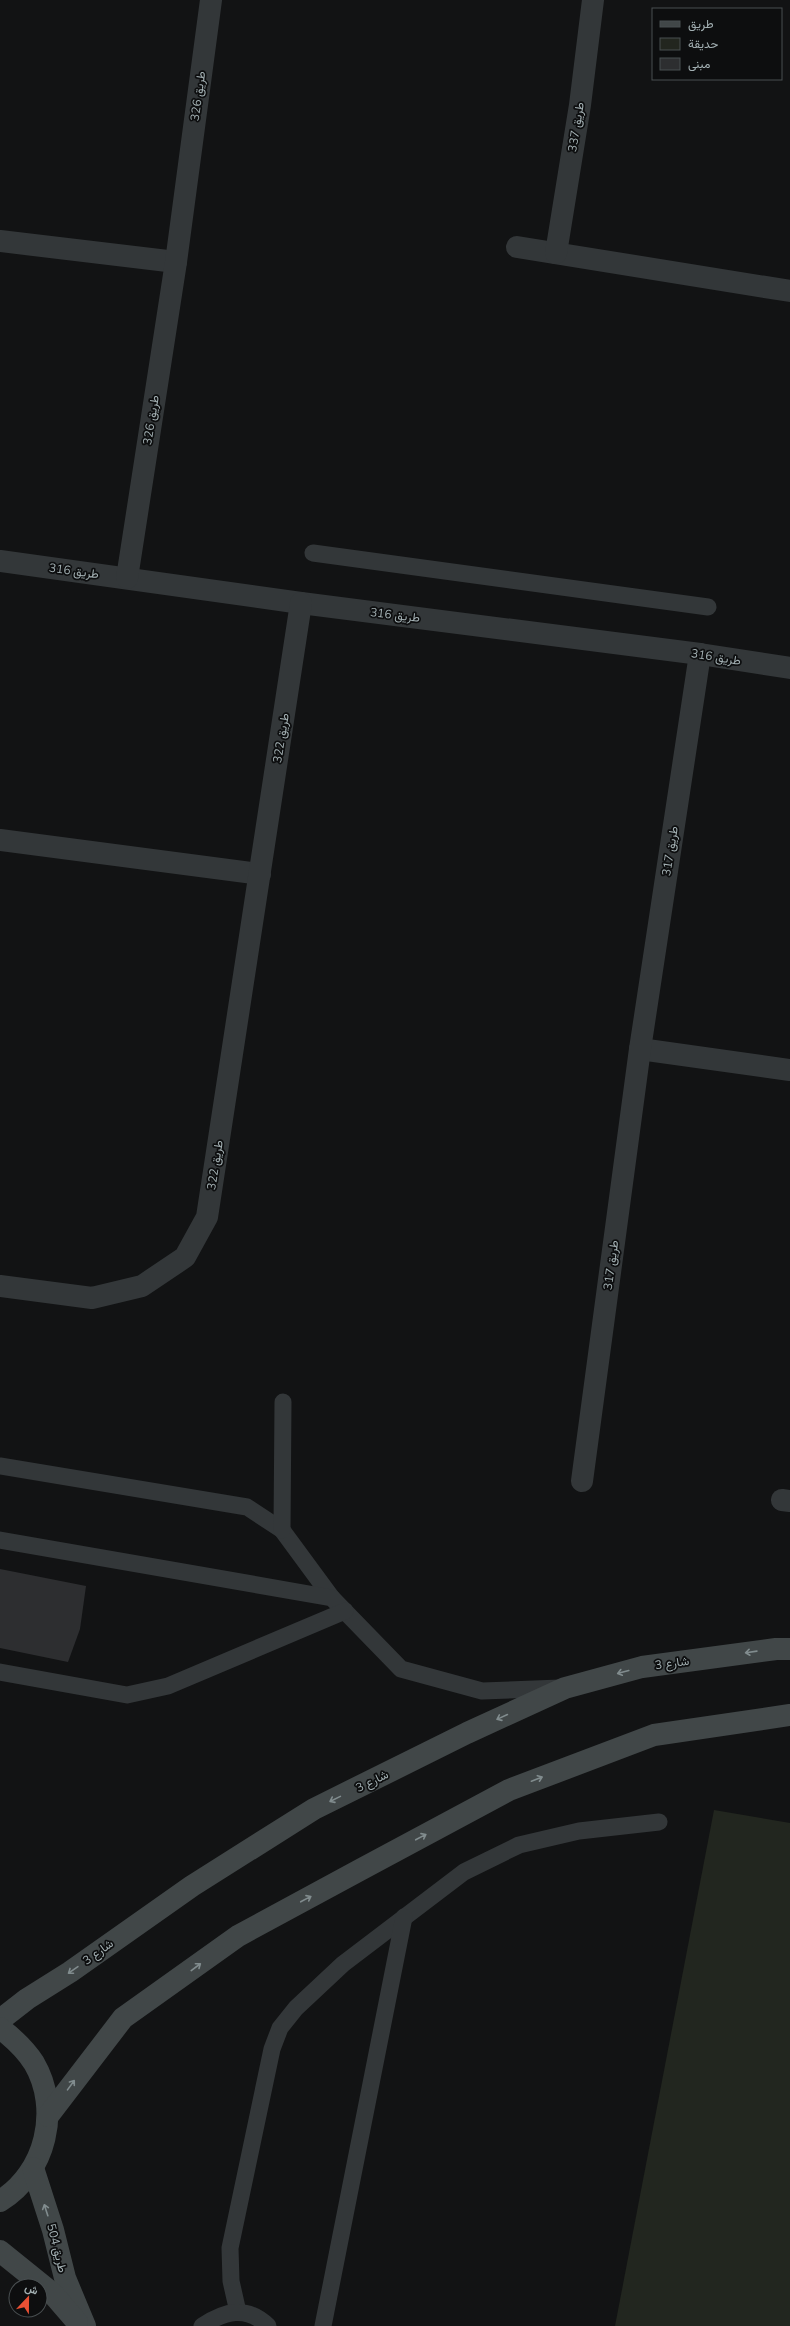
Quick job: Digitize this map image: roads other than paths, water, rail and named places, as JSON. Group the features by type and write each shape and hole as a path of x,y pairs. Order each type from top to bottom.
{"street":[{"name":"طريق 326","path":"127,578 176,262 211,0"},
{"name":"طريق 337","path":"556,253 580,105 593,0"},
{"path":"0,241 176,262"},
{"path":"517,247 790,291"},
{"name":"طريق 316","path":"0,561 301,603 700,654 790,668"},
{"name":"طريق 322","path":"0,1286 92,1298 142,1286 185,1257 207,1217 301,603"},
{"name":"طريق 317","path":"582,1481 640,1049 700,654"},
{"path":"0,840 260,874"},
{"path":"640,1049 790,1070"},
{"name":"شارع 3","path":"0,2020 27,1999 70,1972 192,1886 314,1809 566,1688 642,1667 776,1649 790,1649"},
{"path":"48,2116 123,2018 238,1936 345,1878 509,1790 654,1735 790,1715"},
{"path":"0,2028 17,2041 34,2063 44,2089 48,2116 41,2152 33,2168 12,2194 0,2200"},
{"name":"طريق 504","path":"33,2168 53,2230 65,2278 85,2326"},
{"name":"طريق 504","path":"0,2251 52,2293 81,2326"}],"lane":[{"path":"313,553 708,607"},
{"path":"282,1530 283,1402"},
{"path":"0,1466 247,1507 282,1530 332,1598 402,1669 482,1691 566,1688"},
{"path":"0,1540 332,1598"},
{"path":"0,1672 127,1696 168,1686 345,1611"},
{"path":"238,2312 231,2281 230,2248 272,2049 280,2028 296,2008 343,1964 464,1872 519,1845 579,1831 659,1822"},
{"path":"323,2326 404,1917"},
{"path":"202,2326 225,2314 238,2312 250,2314 268,2326"}]}
